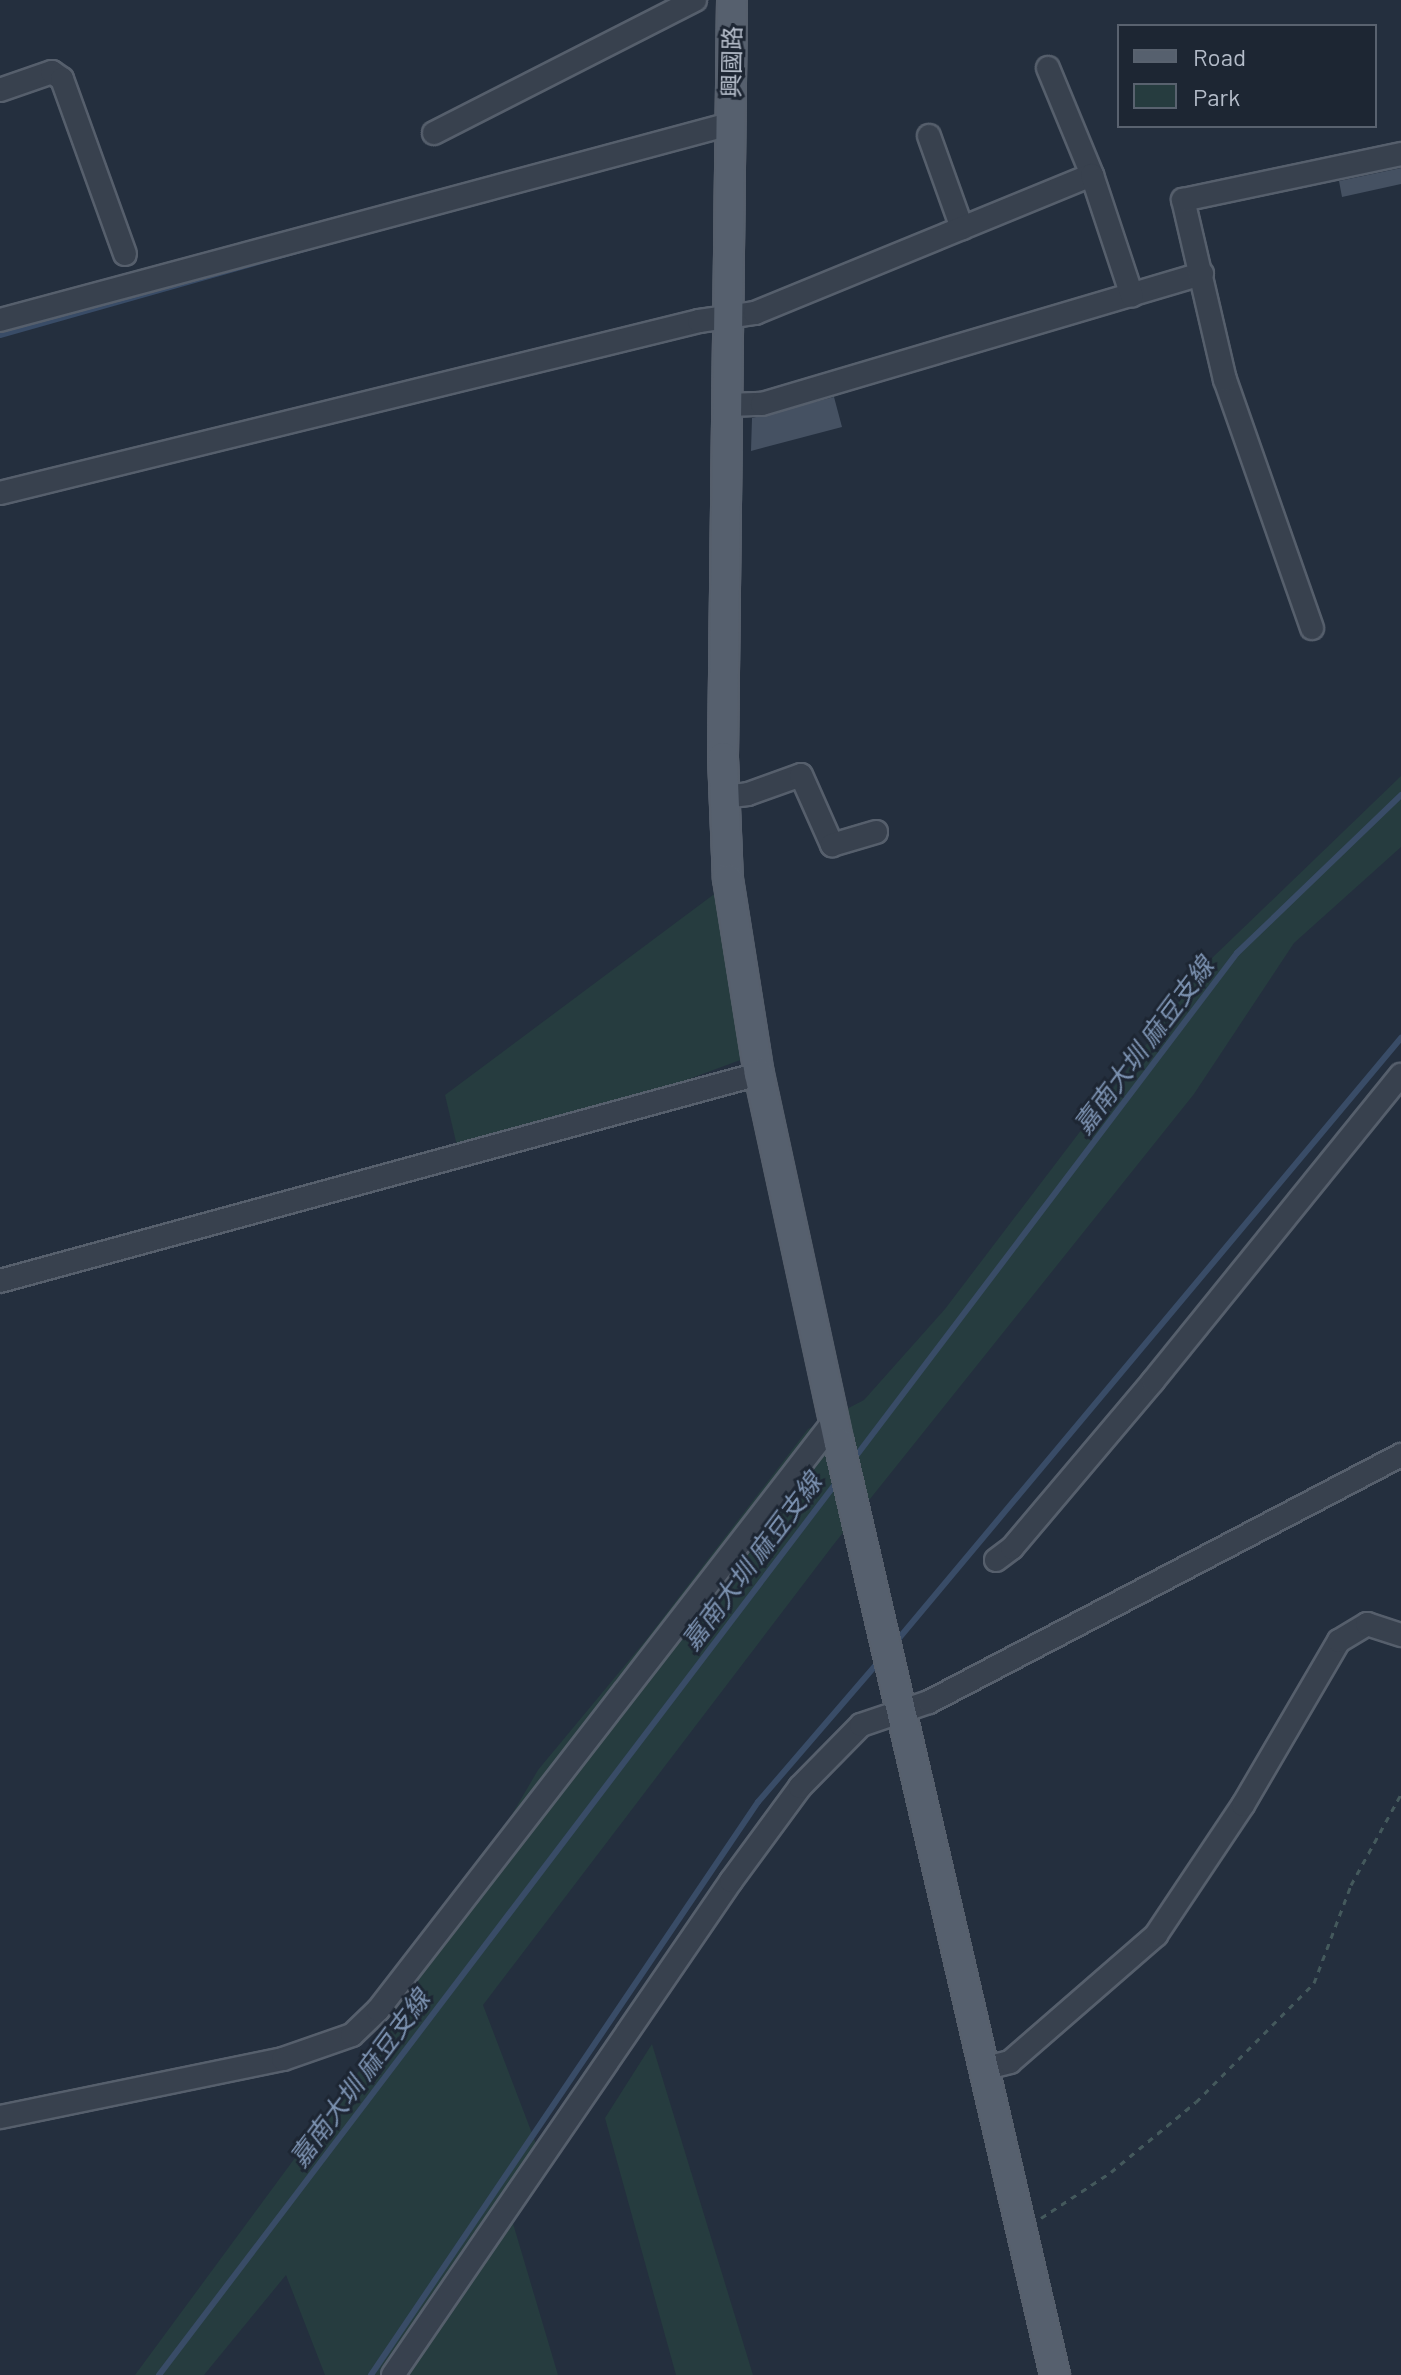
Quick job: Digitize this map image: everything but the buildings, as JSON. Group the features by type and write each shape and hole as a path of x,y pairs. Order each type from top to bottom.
{"main road":[{"name":"興國路","path":"732,0 724,797 728,879 759,1074 836,1432 1055,2375"}],"street":[{"path":"434,133 695,0"},
{"path":"1048,68 1092,175 1132,296"},
{"path":"0,90 52,72 62,79 125,254"},
{"path":"0,320 730,124"},
{"path":"929,136 962,228"},
{"path":"1312,628 1225,380 1183,200 1401,154"},
{"path":"0,493 729,316 755,313 817,291 1092,175"},
{"path":"728,405 762,404 1202,274"},
{"path":"724,797 748,794 801,775 832,845 876,832"},
{"path":"0,1281 759,1074"},
{"path":"996,1560 1012,1548 1123,1417 1401,1075"},
{"path":"0,2117 283,2059 352,2035 388,1997 836,1432"},
{"path":"393,2375 800,1787 861,1725 929,1702 1400,1457"},
{"path":"982,2069 1010,2062 1156,1935 1243,1805 1339,1641 1367,1624 1401,1635"}],"path":[{"path":"1021,2236 1196,2102 1314,1983 1351,1885 1401,1794"}],"green space":[{"path":"1401,776 1401,847 1294,943 1194,1094 834,1544 483,2005 546,2170 509,2210 558,2375 325,2375 286,2275 204,2375 135,2375 373,2052 538,1770 646,1640 808,1429 864,1400 945,1309 1212,958"},
{"path":"725,886 754,1055 461,1163 445,1095"},
{"path":"652,2044 753,2375 676,2375 605,2118"}],"waterway":[{"path":"0,335 312,247"},
{"name":"嘉南大圳 麻豆支線","path":"853,1460 1237,953 1401,795"},
{"path":"895,1643 1401,1038"},
{"name":"嘉南大圳 麻豆支線","path":"159,2375 839,1479"},
{"path":"371,2375 758,1802 880,1660"}]}
